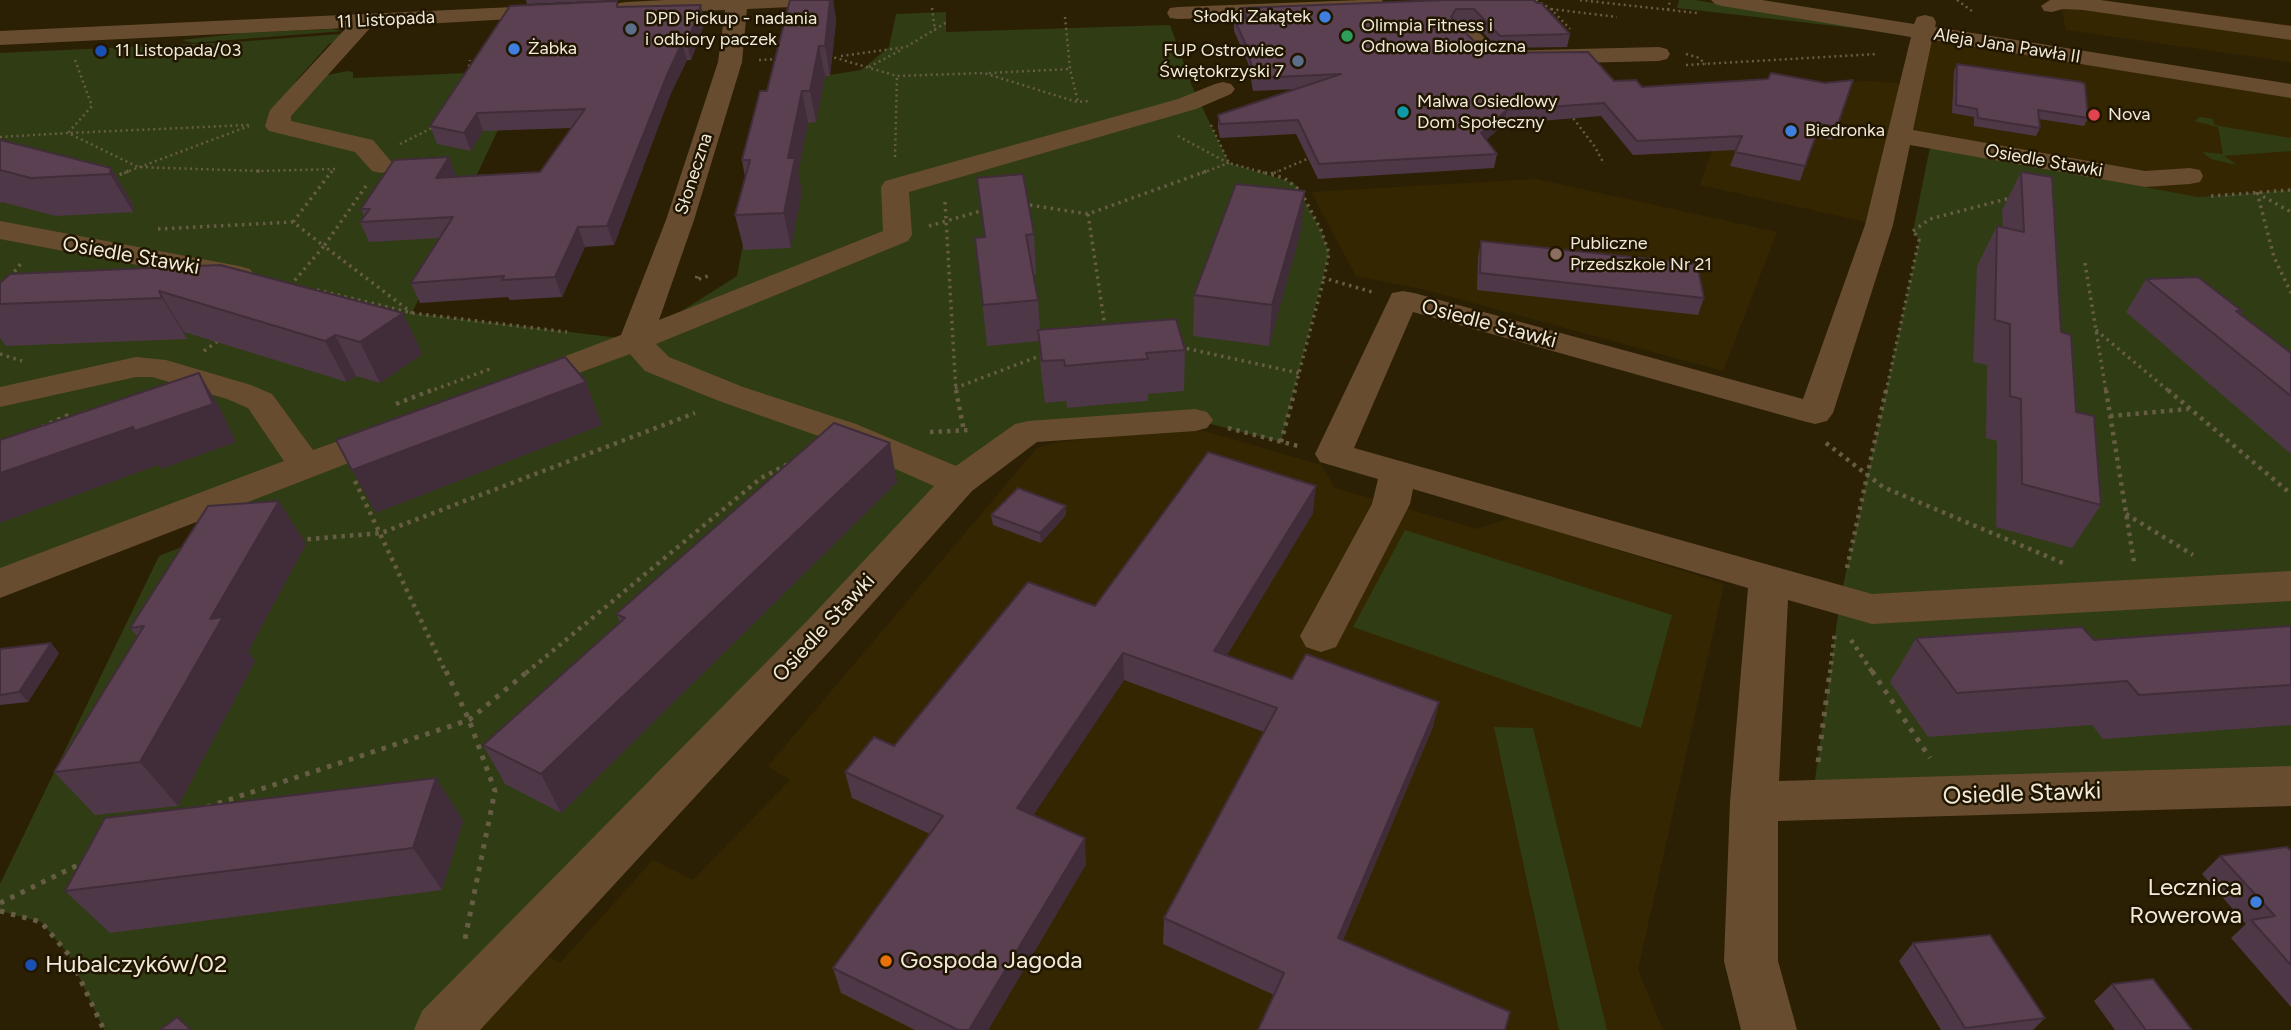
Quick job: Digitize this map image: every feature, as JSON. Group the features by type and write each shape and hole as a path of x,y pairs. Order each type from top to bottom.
{"street":[{"path":"318,24 340,0"},
{"path":"611,9 709,2 737,4 814,0"},
{"path":"1178,13 1359,8 1368,7 1373,3 1371,0"},
{"name":"Aleja Jana Pawła II","path":"1722,0 1922,35 2050,26 2164,73 2291,91"},
{"name":"Aleja Jana Pawła II","path":"1783,0 1922,35"},
{"path":"2291,33 2062,3 2050,26 2291,55"},
{"name":"Słoneczna","path":"635,341 680,220 730,62 737,4"},
{"name":"11 Listopada","path":"0,38 363,22 468,8 583,10"},
{"path":"363,22 279,114 278,126 364,146 382,165"},
{"path":"1463,29 1491,58 1669,59"},
{"name":"Osiedle Stawki","path":"1333,454 1403,300 1815,413 1879,225 1922,35"},
{"name":"Aleja Jana Pawła II","path":"2164,73 2291,77"},
{"path":"494,394 635,341 898,235 895,187 1118,124 1211,94"},
{"name":"Osiedle Stawki","path":"1899,135 2145,179 2189,176"},
{"name":"Osiedle Stawki","path":"0,230 280,285"},
{"path":"635,341 657,363 738,396 843,432 959,482"},
{"path":"0,397 136,367 154,367 239,392 260,401 322,459"},
{"path":"0,584 430,418"},
{"path":"1028,432 1195,420"},
{"name":"Osiedle Stawki","path":"442,1030 823,631 959,482 1028,432"},
{"path":"1333,454 1769,578 1839,609 2291,586"},
{"path":"1321,636 1391,504 1398,473"},
{"path":"1769,578 1754,802 1751,961 1769,1030"},
{"name":"Osiedle Stawki","path":"1754,802 2291,786"}],"path":[{"path":"1668,10 1670,0"},
{"path":"932,8 935,32"},
{"path":"1551,9 1617,18"},
{"path":"1065,17 1070,69 1077,102"},
{"path":"1552,19 1559,18"},
{"path":"868,68 935,32 947,22"},
{"path":"1669,59 1922,35"},
{"path":"824,57 906,47"},
{"path":"836,56 897,76 1070,69"},
{"path":"68,133 92,106 74,57"},
{"path":"730,62 786,59"},
{"path":"984,73 1077,102 1118,124"},
{"path":"897,76 895,187 945,193 955,388 964,431"},
{"path":"1211,94 1229,163"},
{"path":"0,137 254,125 104,180"},
{"path":"68,133 138,167 213,171 333,170 382,165"},
{"path":"1270,174 1312,157"},
{"path":"1011,203 1088,214 1229,163 1294,183 1321,230 1329,253 1281,442"},
{"path":"293,222 333,170"},
{"path":"2291,212 2257,192 2274,257 2291,293"},
{"path":"898,235 986,209"},
{"path":"1088,214 1105,331"},
{"path":"1812,801 1839,609 1919,240 1913,231 1915,219"},
{"path":"154,229 293,222 324,246 280,285"},
{"path":"10,277 35,247 47,241"},
{"path":"2085,263 2139,594"},
{"path":"700,267 696,280 721,272"},
{"path":"1324,278 1403,300"},
{"path":"280,285 412,313 635,341"},
{"path":"2096,330 2291,494"},
{"path":"167,372 189,362 221,339"},
{"path":"1170,345 1299,373"},
{"path":"955,388 1055,350"},
{"path":"298,540 382,533 738,396"},
{"path":"2110,416 2188,409"},
{"path":"30,432 77,411"},
{"path":"1195,420 1333,454"},
{"path":"917,433 1004,429 1028,432"},
{"path":"195,810 469,720 761,478 810,453 843,432"},
{"path":"1820,438 1883,488 2075,568"},
{"path":"322,459 382,533 469,720 495,791 465,941"},
{"path":"2126,513 2247,589"},
{"path":"1839,609 1955,796"},
{"path":"0,903 97,856"},
{"path":"0,911 41,922 69,955 104,1030"}],"shaded area":[{"path":"2060,0 2103,0 2291,25 2291,62 2066,30"},
{"path":"1923,32 2291,91 2291,212 2257,192 2198,197 1930,147 1899,135 1879,225 1700,185 1712,150 1782,87 1866,81 1909,84"},
{"name":"Publiczne Przedszkole Nr 21","path":"1536,179 1777,232 1723,371 1422,289 1356,276 1311,192"},
{"path":"1191,427 1321,465 1335,488 1477,529 1513,517 1724,584 1638,970 1663,1030 464,1030 538,950 560,963 653,860 693,880 790,780 768,766 1037,448 1053,443"}],"green space":[{"path":"1679,0 1695,0 1879,31 1677,8"},
{"path":"946,12 946,32 1170,25 1192,86 1229,163 1294,183 1321,230 1329,253 1281,442 1195,420 1028,432 442,1030 104,1030 69,955 41,922 0,911 0,884 159,556 197,541 206,505 0,584 0,53 235,42 354,33 329,44 295,82 347,71 353,72 353,78 467,73 512,100 412,313 636,340 737,276 773,84 861,70 889,47 896,14"},
{"path":"332,29 343,31 193,43 182,40 242,33"},
{"path":"2200,117 2213,119 2214,124 2219,126 2291,138 2291,151 2224,156 2237,165 2211,159 2202,152 2223,154 2218,127 2194,121"},
{"path":"1930,147 2198,197 2291,190 2291,786 1812,801 1840,600 1919,240 1913,231"},
{"path":"1405,530 1672,615 1641,728 1353,627"},
{"path":"1494,727 1533,728 1607,1030 1559,1030"}],"building":[{"path":"790,0 830,0 825,46 819,46 810,91 802,91 788,158 795,158 784,213 735,215 750,160 742,160 760,91 767,91"},
{"path":"1445,0 1533,0 1541,3 1570,34 1500,36 1474,9 1456,9 1451,17 1485,53 1588,52 1614,81 1636,80 1642,87 1768,79 1771,73 1825,83 1853,80 1837,127 1820,124 1805,166 1735,152 1742,136 1637,141 1604,103 1507,110 1481,133 1497,154 1319,164 1298,120 1220,124 1218,115 1341,74 1254,78 1248,50 1234,18 1247,18 1242,8"},
{"path":"617,1 617,7 701,5 687,43 682,43 667,75 607,226 578,227 555,277 502,280 504,276 411,283 453,217 360,222 370,209 361,209 394,160 449,157 436,178 540,172 585,109 477,113 464,133 430,126 510,6"},
{"path":"1957,64 2081,82 2085,84 2088,118 2038,110 2040,128 1978,118 1977,109 1956,105"},
{"path":"0,140 111,168 110,174 31,178 0,170"},
{"path":"2021,172 2052,177 2061,332 2071,335 2076,412 2094,416 2101,505 2022,484 2021,399 2010,396 2010,324 1995,320 1997,226 2024,232"},
{"path":"1023,174 1034,234 1026,235 1038,300 983,305 975,238 985,237 977,178"},
{"path":"1236,184 1305,191 1272,305 1194,295"},
{"path":"1481,241 1697,264 1704,298 1480,273"},
{"path":"220,265 403,313 360,342 335,335 325,341 159,291 162,298 0,304 0,283 10,274"},
{"path":"2198,277 2242,311 2236,311 2291,353 2291,396 2146,279"},
{"path":"1176,319 1185,350 1146,353 1148,359 1065,366 1064,360 1042,361 1038,330"},
{"path":"565,357 586,382 352,470 336,440"},
{"path":"199,373 213,404 135,431 133,427 0,473 0,440"},
{"path":"834,423 890,443 541,774 483,745 625,618 616,614"},
{"path":"1208,452 1316,486 1214,651 1292,679 1306,654 1439,702 1338,938 1510,1012 1505,1030 1258,1030 1284,973 1164,918 1277,708 1123,653 1017,808 1085,838 969,1030 958,1030 833,968 943,816 845,772 874,737 894,746 1028,582 1095,606"},
{"path":"1018,488 1066,506 1040,533 991,515"},
{"path":"279,501 210,619 223,617 140,762 54,772 144,626 130,628 208,506"},
{"path":"2291,626 2291,685 2139,695 2127,681 1957,693 1916,638 2082,627 2094,640"},
{"path":"51,643 19,692 0,695 0,649"},
{"path":"436,778 413,848 65,891 105,818"},
{"path":"2287,847 2291,851 2291,965 2251,920 2275,916 2220,856"},
{"path":"1990,935 2045,1018 1965,1028 1913,943"},
{"path":"2153,979 2192,1030 2146,1030 2112,984"},
{"path":"177,1017 191,1030 160,1030"}],"place":[{"name":"Słodki Zakątek","path":"1325,17"},
{"name":"DPD Pickup - nadania i odbiory paczek","path":"631,29"},
{"name":"Olimpia Fitness i Odnowa Biologiczna","path":"1347,36"},
{"name":"Żabka","path":"514,49"},
{"name":"11 Listopada/03","path":"101,51"},
{"name":"FUP Ostrowiec Świętokrzyski 7","path":"1298,61"},
{"name":"Malwa Osiedlowy Dom Społeczny","path":"1403,112"},
{"name":"Nova","path":"2094,115"},
{"name":"Biedronka","path":"1791,131"},
{"name":"Publiczne Przedszkole Nr 21","path":"1556,254"},
{"name":"Lecznica Rowerowa","path":"2256,902"},
{"name":"Gospoda Jagoda","path":"886,961"},
{"name":"Hubalczyków/02","path":"31,965"}]}
